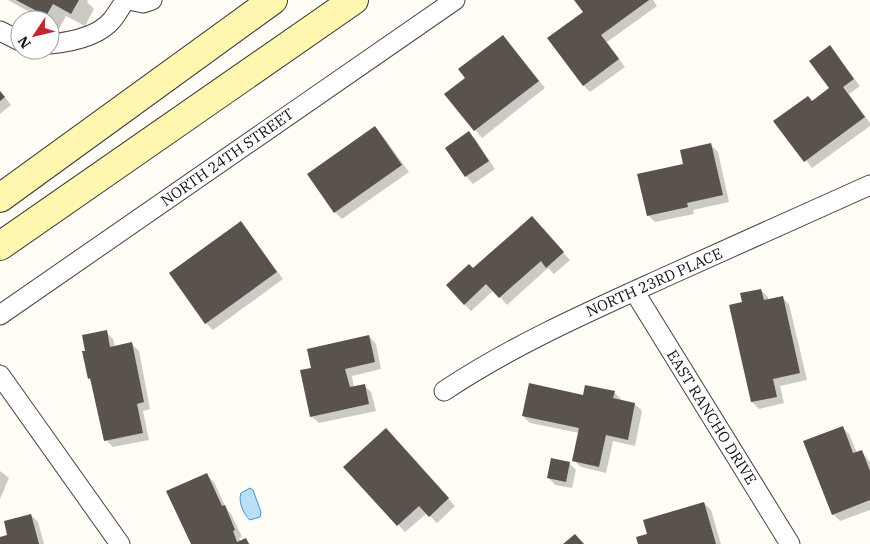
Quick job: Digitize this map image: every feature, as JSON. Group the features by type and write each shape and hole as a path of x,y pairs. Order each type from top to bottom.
{"main road":[{"path":"0,198 273,0"},
{"path":"0,246 354,0"}],"street":[{"path":"60,43 86,37 100,30 111,21 127,0 143,3 152,0"},
{"name":"NORTH 24TH STREET","path":"0,315 455,0"},
{"name":"NORTH 23RD PLACE","path":"444,391 479,368 529,340 870,185"},
{"name":"EAST RANCHO DRIVE","path":"634,291 790,544"},
{"path":"0,375 120,544"}],"water":[{"path":"250,488 253,490 261,512 260,517 250,520 243,511 240,500 241,493"}],"building":[{"path":"16,0 79,0 71,14 53,4 50,10 35,10"},
{"path":"574,0 649,0 601,35 619,59 583,86 547,38 583,12"},
{"path":"503,35 539,81 474,131 444,94 465,78 458,69"},
{"path":"830,45 854,79 843,87 865,117 804,162 773,121 808,96 812,101 829,88 809,61"},
{"path":"0,91 5,97 0,101"},
{"path":"375,126 402,165 334,213 307,174"},
{"path":"469,131 489,161 465,177 445,148"},
{"path":"711,143 723,195 687,203 688,207 647,216 637,174 683,164 680,150"},
{"path":"532,216 564,252 546,268 541,261 499,298 486,284 464,305 446,285 469,264 473,268"},
{"path":"241,221 277,272 205,324 169,273"},
{"path":"761,289 764,300 783,296 800,373 773,379 777,397 751,402 729,305 742,302 740,293"},
{"path":"107,330 110,347 132,342 144,402 137,404 143,433 104,441 82,351 85,351 82,335"},
{"path":"369,335 375,362 345,369 350,387 365,384 369,404 310,417 300,370 311,368 307,349"},
{"path":"529,383 583,395 585,385 615,391 613,398 635,403 628,440 606,435 599,467 572,461 579,428 522,416"},
{"path":"843,426 853,453 862,450 870,471 870,500 832,515 803,441"},
{"path":"386,428 449,498 429,517 419,506 397,526 343,467"},
{"path":"551,458 570,462 566,482 547,478"},
{"path":"207,473 222,506 225,505 235,530 233,531 237,542 246,538 249,544 191,544 166,491"},
{"path":"704,502 716,544 638,544 636,537 647,534 643,520"},
{"path":"31,514 39,544 0,544 0,537 7,535 4,521"},
{"path":"575,534 584,544 563,544"}]}
